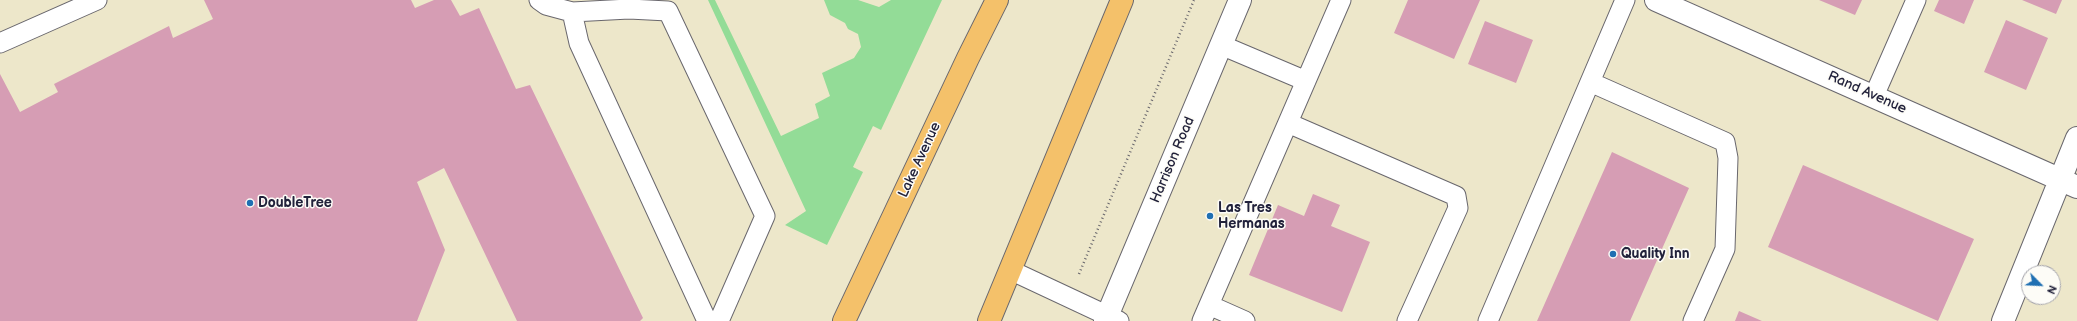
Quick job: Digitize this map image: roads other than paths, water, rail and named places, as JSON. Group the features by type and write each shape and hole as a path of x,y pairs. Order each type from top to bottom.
{"main road":[{"name":"Lake Avenue","path":"844,321 964,65 997,0"},
{"path":"989,321 1122,0"}],"street":[{"name":"Harrison Road","path":"1110,319 1240,0"},
{"name":"Rand Avenue","path":"1656,0 1701,9 1874,96 2068,183"},
{"path":"2003,321 2068,183 2077,138"}],"lane":[{"path":"0,43 97,0"},
{"path":"539,0 546,5 572,12 630,9 668,11 765,216 718,321"},
{"path":"1245,321 1206,313 1341,0"},
{"path":"1488,321 1626,0"},
{"path":"1874,96 1916,0"},
{"path":"572,12 579,43 707,321"},
{"path":"1221,45 1306,81"},
{"path":"1590,82 1725,142 1728,158 1725,249 1693,321"},
{"path":"1288,123 1456,196 1458,208 1407,321"},
{"path":"1010,270 1110,319"}],"place":[{"name":"DoubleTree","path":"250,203"},
{"name":"Las Tres Hermanas","path":"1210,216"},
{"name":"Quality Inn","path":"1613,254"}]}
